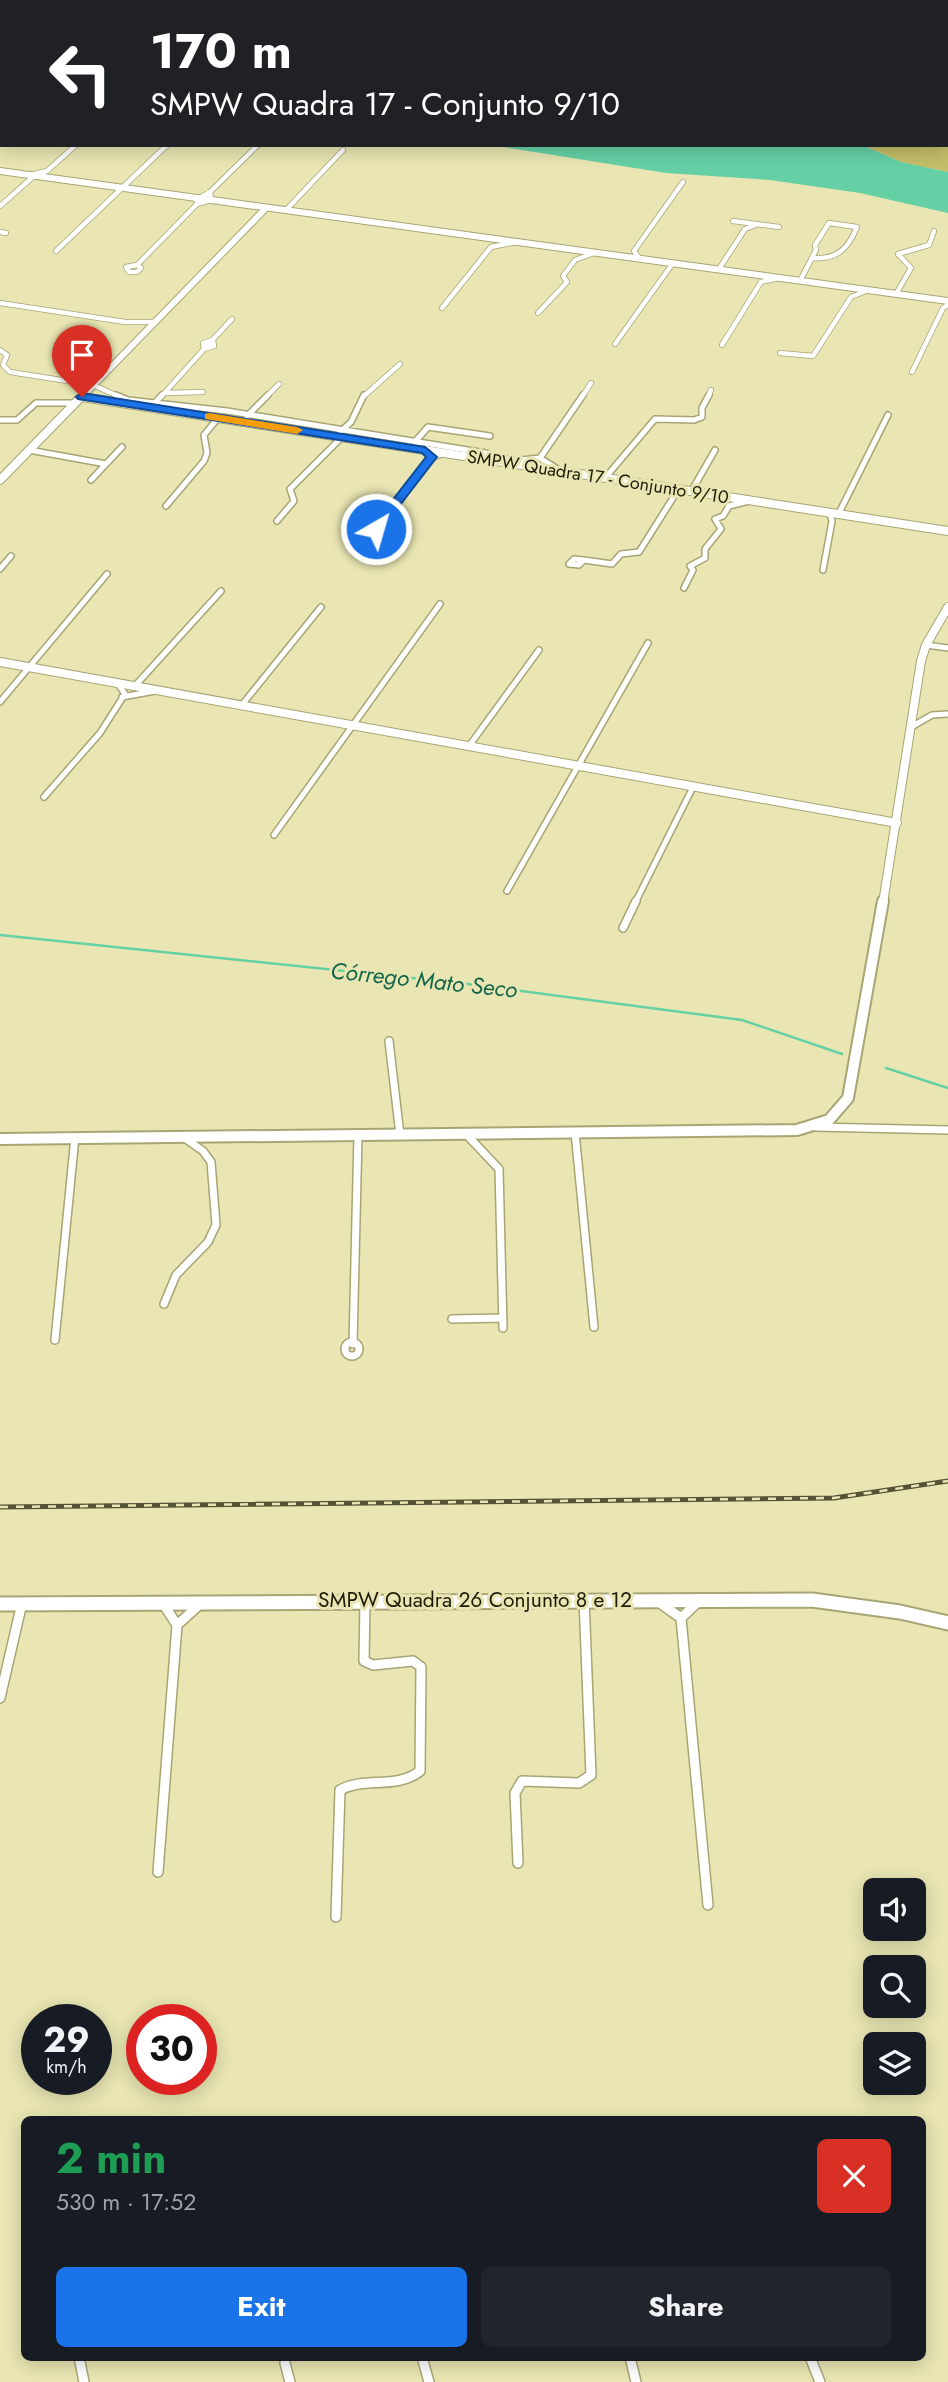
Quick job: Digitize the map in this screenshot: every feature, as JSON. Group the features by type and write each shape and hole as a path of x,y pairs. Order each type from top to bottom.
{"street":[{"path":"49,174 74,147"},
{"path":"56,251 165,147"},
{"path":"137,265 197,201 210,196 256,147"},
{"path":"286,210 343,150"},
{"path":"0,171 49,174 197,201"},
{"path":"0,206 32,175"},
{"path":"636,255 684,182"},
{"path":"210,196 266,208 596,253 636,255 673,263 937,300 946,305 912,372"},
{"path":"0,480 4,470 29,450 79,400 89,384 266,208"},
{"path":"733,221 779,227"},
{"path":"740,222 745,229"},
{"path":"800,281 812,258 815,245 829,223 858,227 845,249 834,258 812,258"},
{"path":"719,269 745,229 758,225"},
{"path":"896,295 911,268 898,254 929,245 934,231"},
{"path":"474,236 492,247"},
{"path":"442,308 492,247 516,242"},
{"path":"566,249 575,260"},
{"path":"538,313 556,298 567,282 563,276 575,260 596,253"},
{"path":"615,344 673,263"},
{"path":"752,274 761,282"},
{"path":"722,345 761,282 779,278"},
{"path":"844,287 851,297"},
{"path":"780,353 813,356 851,297 866,290"},
{"path":"0,303 137,324 154,322"},
{"path":"153,405 204,349 215,346 214,340 233,319"},
{"path":"137,324 147,329"},
{"path":"0,350 7,355 3,365 9,372 73,382 84,379 89,384 128,400 245,418 279,384"},
{"path":"276,521 294,501 290,489 351,422 363,396 400,364"},
{"path":"540,458 591,383"},
{"path":"606,477 655,419 694,420 702,417 702,408 711,390"},
{"path":"164,393 203,392"},
{"path":"0,420 17,420 36,403 79,400"},
{"name":"SMPW Quadra 17 - Conjunto 9/10","path":"79,400 153,405 218,418 245,418 413,445 429,453 510,461 563,472 606,477 666,488 675,493 692,490 836,517 948,531"},
{"path":"824,570 836,517 888,415"},
{"path":"166,506 207,457 204,435 218,418"},
{"path":"413,445 428,427 490,436"},
{"path":"413,445 486,453 510,461 692,490 715,450"},
{"path":"91,480 122,447"},
{"path":"29,450 106,464"},
{"path":"376,529 429,453"},
{"path":"510,461 540,458 563,472"},
{"path":"584,560 612,564 621,554 639,552 675,493"},
{"path":"718,496 729,506"},
{"path":"684,588 693,570 690,566 705,558 705,549 721,529 714,522 715,519 723,516 729,506 749,501"},
{"path":"0,569 11,556"},
{"path":"0,702 107,574"},
{"path":"134,687 220,591"},
{"path":"274,835 351,724 440,604"},
{"path":"241,706 321,607"},
{"path":"815,1127 829,1120 848,1098 926,645 948,607"},
{"path":"507,891 648,643"},
{"path":"926,645 948,648"},
{"path":"469,746 539,650"},
{"path":"0,663 897,823"},
{"path":"44,797 61,774 100,733 122,698 124,690 118,684"},
{"path":"122,698 156,691"},
{"path":"915,708 932,716"},
{"path":"913,726 932,716 948,714"},
{"path":"341,738 356,730 369,728"},
{"path":"623,928 693,787"},
{"path":"389,1041 400,1135"},
{"path":"0,1139 797,1130 815,1127 948,1130"},
{"path":"575,1132 594,1327"},
{"path":"465,1134 499,1170 503,1328"},
{"path":"353,1344 358,1136"},
{"path":"55,1340 75,1137"},
{"path":"164,1304 176,1275 208,1242 216,1225 211,1162 203,1151 183,1137"},
{"path":"452,1319 503,1318"},
{"path":"518,1863 515,1793 518,1785 522,1782 579,1783 591,1775 584,1599"},
{"name":"SMPW Quadra 26 Conjunto 8 e 12","path":"0,1604 584,1599 812,1600 900,1612 948,1623"},
{"path":"654,1599 681,1618 708,1905"},
{"path":"681,1618 703,1599"},
{"path":"336,1917 340,1790 354,1783 405,1782 420,1771 421,1667 413,1661 373,1665 364,1661 365,1601"},
{"path":"0,1698 23,1603"},
{"path":"162,1603 177,1625"},
{"path":"158,1872 177,1625 190,1610 204,1603"},
{"path":"80,2361 84,2382"},
{"path":"423,2361 429,2382"},
{"path":"631,2361 636,2382"},
{"path":"812,2361 820,2382"},
{"path":"285,2363 290,2382"}],"shaded area":[{"path":"504,147 867,147 901,162 948,172 948,213 860,193 770,180 666,173"},
{"path":"867,147 948,147 948,172 901,162"}],"waterway":[{"name":"Córrego Mato Seco","path":"0,935 460,983 742,1020 842,1054"},
{"name":"Córrego Mato Seco","path":"886,1068 948,1088"}],"railway":[{"path":"0,1507 834,1498 948,1481"}],"slow traffic":[{"path":"209,416 297,430"}],"route":[{"path":"82,397 425,450 432,457 376,529"}]}
